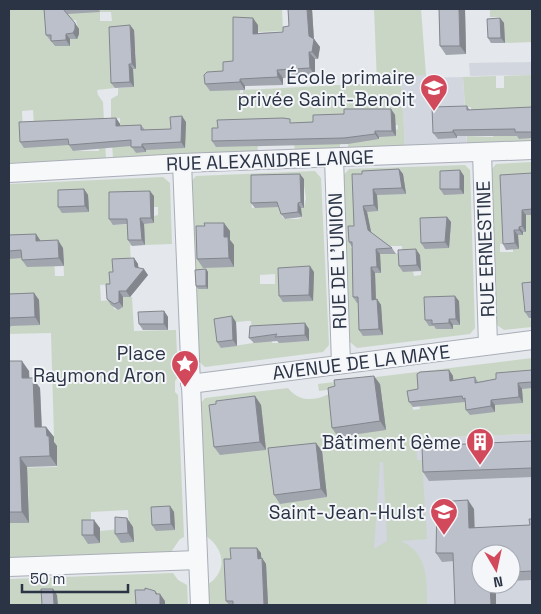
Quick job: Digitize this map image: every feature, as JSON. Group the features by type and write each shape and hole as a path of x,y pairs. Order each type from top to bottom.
{"street":[{"name":"RUE ALEXANDRE LANGE","path":"9,173 182,163 532,150"},
{"name":"RUE ERNESTINE","path":"482,152 488,345"},
{"name":"RUE DE L'UNION","path":"334,158 341,364"},
{"path":"182,163 200,605"},
{"name":"AVENUE DE LA MAYE","path":"190,384 532,340"},
{"path":"9,567 198,560"}],"shaded area":[{"path":"532,62 532,75 470,76 469,63"},
{"name":"École primaire privée Saint-Benoit","path":"426,75 427,78 463,77 467,144 405,147 401,76"},
{"name":"Saint-Jean-Hulst","path":"532,434 532,605 351,605 363,463 383,462 416,438"}],"green space":[{"path":"9,9 80,9 99,12 99,9 282,9 283,31 258,32 258,25 244,61 245,86 240,86 240,93 243,93 243,90 377,83 374,9 421,9 426,75 401,77 405,147 348,149 348,143 379,137 398,129 398,125 396,125 340,141 340,149 295,151 294,144 257,139 258,153 113,159 112,143 135,146 136,153 146,152 120,132 120,118 111,119 111,99 118,95 118,88 134,87 133,69 136,69 136,52 114,53 115,88 97,90 103,102 106,159 9,163","holes":["100,12 111,12 112,21 100,21","76,20 79,34 70,39 70,45 50,40 49,21","33,110 34,127 24,148 22,111","98,125 99,151 73,151 73,145"]},
{"path":"490,9 532,9 532,42 505,43 504,23 500,23 500,17 490,17"},
{"path":"532,75 532,114 511,115 512,136 519,135 520,139 523,139 523,135 532,135 532,141 467,144 467,136 493,137 492,116 471,116 471,107 465,107 463,77 496,76 496,88 504,88 504,76"},
{"path":"532,162 532,288 528,299 523,300 524,306 528,306 532,327 504,330 497,325 491,170 496,164","holes":["513,243 519,249 513,249 513,252 500,252 500,244"]},
{"path":"465,165 470,170 475,328 470,334 357,348 350,342 343,176 349,169","holes":["370,233 379,247 351,248 350,241","389,246 402,246 402,253 390,254","420,255 421,275 414,276 413,271 403,272","427,307 460,325 429,326"]},
{"path":"315,171 321,178 329,345 323,352 205,367 198,361 195,289 208,288 208,273 194,273 190,183 196,176","holes":["303,179 306,198 304,207 301,208 302,217 299,219 285,219 282,217 281,205 252,208 251,200","275,274 275,284 260,284 260,275","251,321 253,343 221,348 219,324","309,329 309,341 296,342 292,338 282,339 279,343 272,343 271,331"]},
{"path":"163,177 170,183 172,244 145,245 145,236 130,246 131,264 114,284 100,285 101,301 111,300 114,309 118,310 123,297 132,297 134,331 176,330 178,377 175,381 175,392 178,395 184,537 180,539 171,552 9,558 9,523 29,522 28,480 9,468 57,467 54,437 51,333 9,334 10,326 40,324 9,301 9,184","holes":["153,196 154,207 158,207 158,215 154,216 154,223 114,225","54,248 63,248 64,276 55,276","128,510 129,526 121,529 100,531 100,543 91,528 91,512"]},
{"path":"532,358 532,434 416,438 417,460 422,460 427,539 401,541 410,546 421,560 426,577 427,605 268,605 261,553 230,605 208,605 207,585 218,574 222,560 217,547 206,536 200,404 205,398 288,388 300,397 313,399 320,398 340,388 319,391 318,384","holes":["453,376 455,401 423,399","419,396 420,409 413,410 412,397","380,462 383,462 387,541 374,549"]},
{"path":"173,573 178,580 187,585 188,605 9,605 9,579"}],"building":[{"path":"44,9 63,9 75,23 73,33 66,34 66,40 51,41 51,35 46,35"},
{"path":"288,9 307,9 309,36 314,39 312,52 309,52 310,68 277,70 278,77 240,79 240,82 205,84 204,75 207,72 223,71 223,62 233,61 233,17 253,18 253,34 283,32 283,27 289,26"},
{"path":"439,9 459,9 460,46 440,46"},
{"path":"500,18 501,38 488,38 487,19"},
{"path":"130,25 132,64 129,64 130,82 111,83 109,27"},
{"path":"467,106 467,110 532,107 532,132 515,132 515,129 453,130 453,132 433,133 432,107"},
{"path":"344,109 391,109 392,131 375,131 375,134 344,138 212,141 212,128 218,128 217,120 283,118 290,119 290,123 313,122 313,115 344,114"},
{"path":"182,116 181,142 142,144 142,147 131,147 131,140 69,145 68,139 20,142 19,122 116,118 116,126 141,125 141,130 171,129 170,117"},
{"path":"399,169 402,188 373,189 374,205 363,206 368,230 392,248 376,249 377,267 371,267 372,300 377,299 379,329 359,330 358,297 353,297 352,242 349,242 348,226 354,226 352,174 362,174 362,171"},
{"path":"460,170 460,189 440,189 440,171"},
{"path":"532,173 532,209 522,210 522,226 519,227 519,230 514,230 515,243 503,244 500,175"},
{"path":"300,174 301,202 298,203 298,212 281,214 277,202 251,203 251,175"},
{"path":"84,189 85,206 58,207 58,190"},
{"path":"150,191 151,218 140,218 142,240 128,240 127,219 109,219 109,192"},
{"path":"447,217 445,242 421,243 420,218"},
{"path":"204,223 224,223 224,237 228,237 229,258 197,259 196,226 205,226"},
{"path":"36,234 36,241 58,240 59,258 22,260 21,250 9,251 9,235"},
{"path":"416,249 417,265 399,266 398,250"},
{"path":"134,258 135,267 144,269 126,291 119,291 119,302 114,304 107,299 106,284 110,284 109,272 113,272 112,259"},
{"path":"310,266 309,295 279,296 278,268"},
{"path":"206,269 206,286 196,286 195,270"},
{"path":"532,282 532,311 525,312 522,283"},
{"path":"34,293 35,317 9,318 9,294"},
{"path":"455,296 456,319 449,319 449,323 432,324 432,320 425,320 424,297"},
{"path":"164,311 164,324 139,324 138,312"},
{"path":"232,316 233,340 217,342 214,319"},
{"path":"305,323 305,335 275,337 277,334 249,338 250,326"},
{"path":"9,361 22,361 22,378 33,378 35,427 46,427 47,436 49,436 50,456 20,457 22,512 9,512"},
{"path":"449,370 450,381 475,377 475,383 496,379 496,373 532,370 532,382 518,383 519,397 491,400 491,406 466,410 465,398 463,399 462,396 409,402 407,391 418,389 417,374 420,372"},
{"path":"374,376 380,421 332,428 328,388 335,386 334,380"},
{"path":"255,396 260,442 214,447 209,405 216,404 216,401"},
{"name":"Bâtiment 6ème","path":"532,441 532,468 423,472 422,446"},
{"path":"316,443 321,489 274,495 268,448"},
{"path":"468,500 469,528 530,525 529,519 532,519 532,571 521,572 521,544 471,544 471,594 490,594 491,605 455,605 453,553 436,553 437,502"},
{"path":"170,506 171,524 152,525 151,507"},
{"path":"115,517 127,518 128,533 115,534"},
{"path":"82,520 94,520 94,535 82,535"},
{"path":"230,548 257,548 258,559 262,558 264,605 233,605 233,601 226,601 224,559 231,559"},
{"path":"145,588 160,594 160,605 136,605 135,590 145,590"},
{"path":"41,589 53,589 54,605 42,605"}],"place":[{"name":"École primaire privée Saint-Benoit","path":"434,112"},
{"name":"Place Raymond Aron","path":"185,388"},
{"name":"Bâtiment 6ème","path":"480,466"},
{"name":"Saint-Jean-Hulst","path":"444,536"}]}
